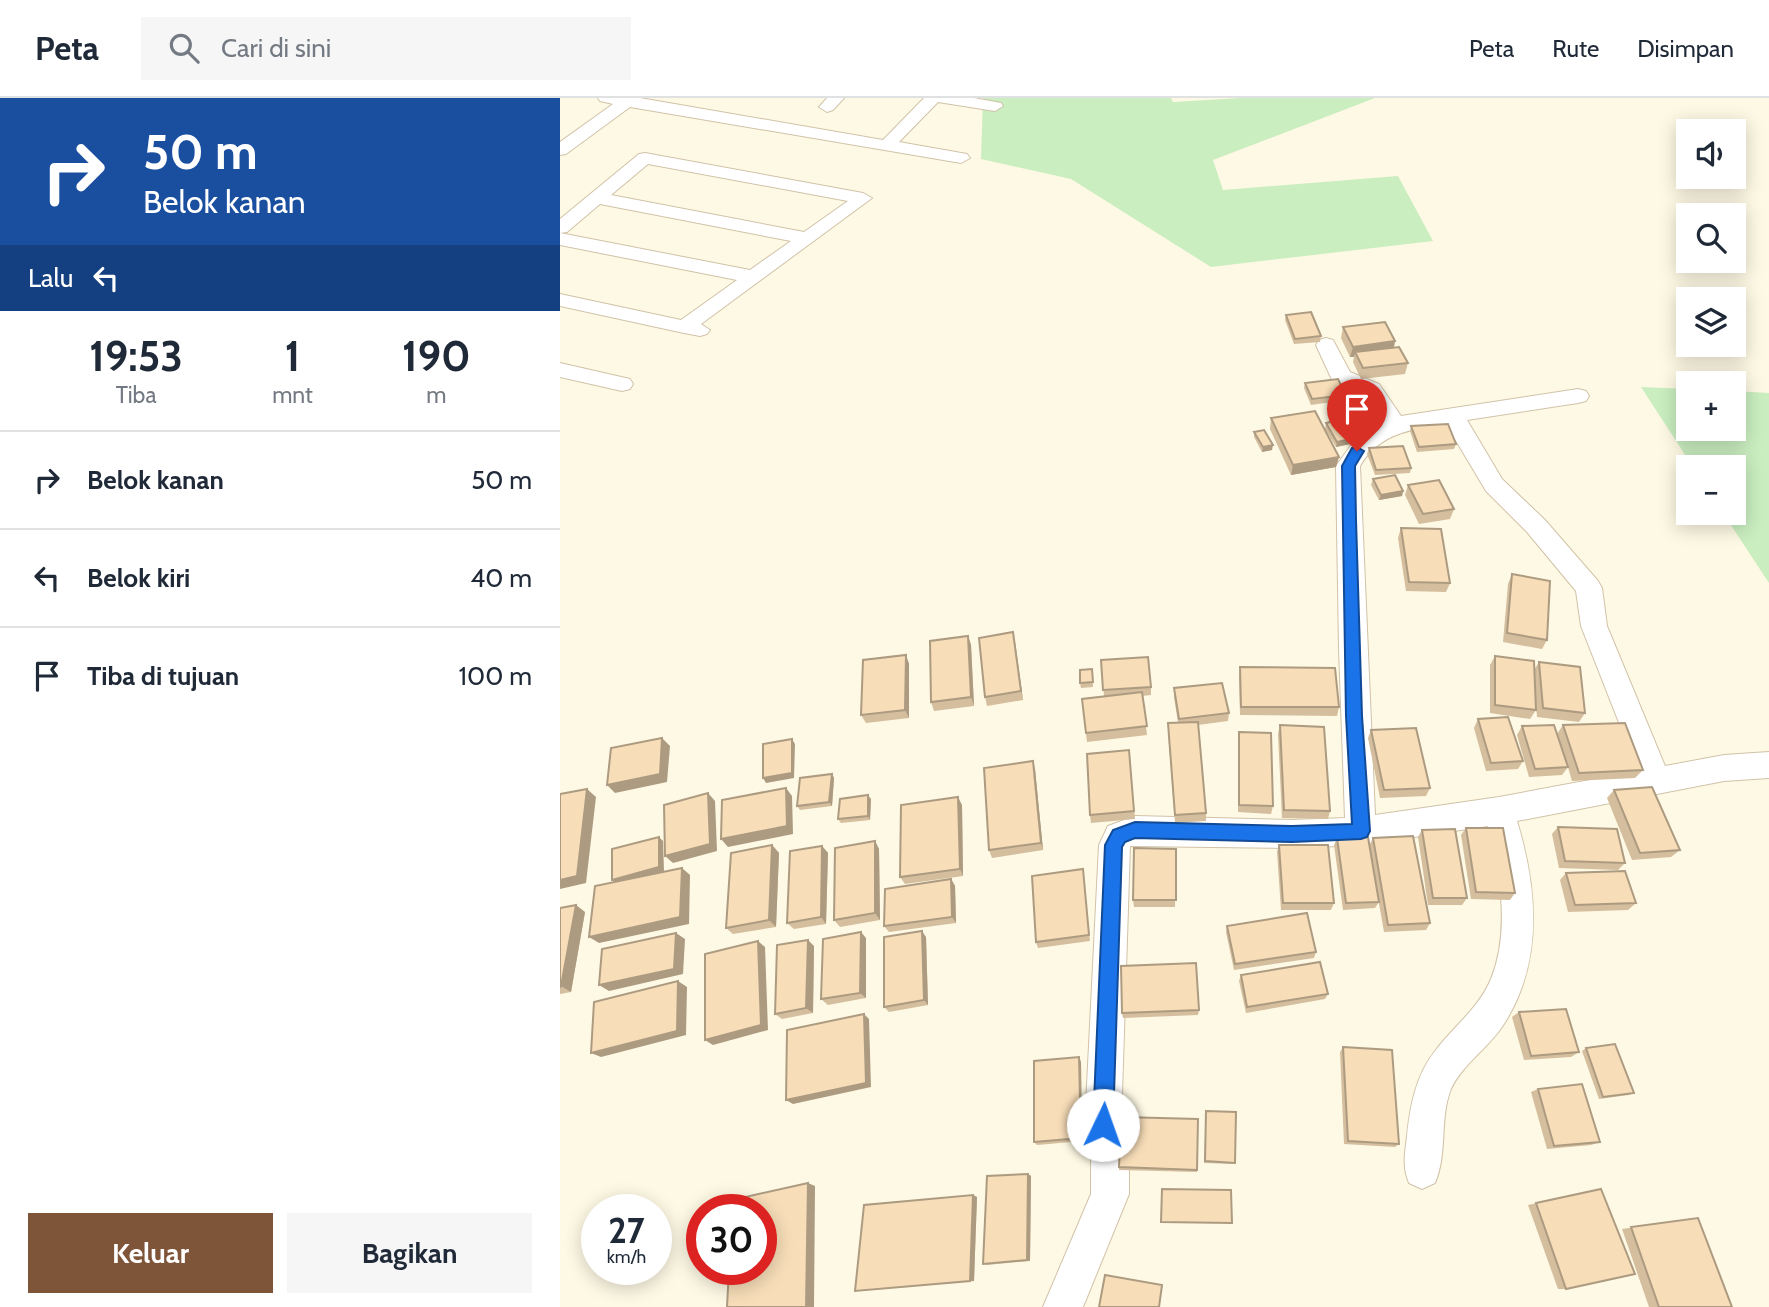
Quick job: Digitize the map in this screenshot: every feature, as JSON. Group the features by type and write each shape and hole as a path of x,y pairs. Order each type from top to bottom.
{"street":[{"path":"606,98 961,158"},
{"path":"887,145 933,98"},
{"path":"942,98 995,106"},
{"path":"560,150 630,100"},
{"path":"560,228 645,158 863,198 684,327"},
{"path":"596,198 807,238"},
{"path":"560,239 753,277"},
{"path":"560,300 709,332"},
{"path":"1326,345 1341,377 1371,389 1395,424"},
{"path":"560,370 622,384"},
{"path":"1361,831 1354,716 1348,466 1357,451 1370,438 1395,424 1578,396"},
{"path":"1452,414 1494,485 1536,526 1590,588 1594,626 1657,782"},
{"path":"1063,1307 1110,1194 1110,1158 1103,1125 1116,841 1119,836 1135,830 1292,834 1361,831 1500,811 1724,768 1769,765"},
{"path":"1422,1170 1432,1095 1437,1079 1491,1013 1504,990 1513,962 1518,924 1517,887 1514,859 1500,811"}],"green space":[{"path":"983,98 1171,98 1173,102 1241,98 1375,98 1213,160 1223,190 1398,176 1433,241 1211,267 1071,179 981,159"},
{"path":"1641,387 1676,388 1676,441"},
{"path":"1746,392 1769,393 1769,583 1731,525 1746,525 1746,455 1685,455 1676,441 1746,441"}],"building":[{"path":"1311,312 1321,336 1295,339 1286,315"},
{"path":"1385,322 1395,341 1353,347 1343,327"},
{"path":"1399,347 1408,363 1363,368 1355,352"},
{"path":"1338,379 1346,395 1312,399 1305,383"},
{"path":"1315,411 1339,457 1293,465 1271,418"},
{"path":"1350,418 1361,437 1337,442 1326,423"},
{"path":"1448,424 1456,444 1419,447 1411,426"},
{"path":"1264,430 1273,445 1263,447 1254,432"},
{"path":"1403,446 1411,468 1376,470 1369,448"},
{"path":"1395,475 1403,491 1381,495 1373,479"},
{"path":"1439,480 1454,509 1423,514 1408,485"},
{"path":"1401,528 1441,529 1450,583 1409,582"},
{"path":"1512,574 1550,581 1547,640 1507,633"},
{"path":"1013,632 1021,691 985,697 979,638"},
{"path":"968,636 971,697 931,702 930,641"},
{"path":"906,655 905,710 861,715 863,660"},
{"path":"1495,656 1534,661 1536,710 1495,705"},
{"path":"1148,657 1151,687 1103,690 1101,660"},
{"path":"1539,662 1580,667 1585,713 1543,708"},
{"path":"1240,667 1335,668 1339,707 1241,707"},
{"path":"1092,669 1093,682 1080,683 1080,670"},
{"path":"1222,683 1229,713 1179,719 1174,688"},
{"path":"1142,692 1147,726 1086,733 1082,699"},
{"path":"1508,717 1523,761 1491,763 1478,719"},
{"path":"1198,722 1206,813 1175,815 1168,723"},
{"path":"1625,723 1643,770 1579,773 1563,725"},
{"path":"1280,725 1324,727 1330,811 1284,810"},
{"path":"1554,725 1568,767 1535,769 1522,726"},
{"path":"1416,728 1430,788 1384,790 1371,730"},
{"path":"1239,732 1271,733 1273,806 1239,805"},
{"path":"662,738 660,774 607,785 611,748"},
{"path":"792,739 792,773 763,778 763,744"},
{"path":"1129,750 1134,811 1090,815 1087,754"},
{"path":"1033,761 1041,843 989,850 984,768"},
{"path":"832,774 829,802 797,806 800,778"},
{"path":"1652,787 1680,850 1640,853 1614,790"},
{"path":"786,788 787,826 721,839 722,800"},
{"path":"587,789 577,876 560,880 560,794"},
{"path":"708,793 710,844 665,856 664,805"},
{"path":"868,795 868,816 838,819 840,799"},
{"path":"958,797 960,869 900,877 901,805"},
{"path":"1558,827 1617,829 1625,863 1565,861"},
{"path":"1466,828 1503,828 1515,893 1476,892"},
{"path":"1455,829 1467,898 1433,898 1422,830"},
{"path":"1413,836 1430,923 1388,925 1373,838"},
{"path":"659,837 659,867 612,880 612,849"},
{"path":"1368,837 1379,902 1346,903 1337,838"},
{"path":"875,841 875,913 834,920 835,848"},
{"path":"772,845 769,920 726,928 731,853"},
{"path":"1279,845 1328,845 1334,903 1283,903"},
{"path":"822,846 821,917 787,923 790,851"},
{"path":"1134,848 1176,849 1176,900 1133,900"},
{"path":"682,868 680,917 589,937 595,886"},
{"path":"1083,869 1089,935 1036,942 1032,876"},
{"path":"1625,871 1636,903 1575,905 1566,873"},
{"path":"951,879 952,917 884,926 885,889"},
{"path":"576,905 561,986 560,987 560,908"},
{"path":"1307,913 1316,952 1235,964 1227,926"},
{"path":"922,931 924,1000 884,1007 884,937"},
{"path":"861,932 860,993 821,999 823,939"},
{"path":"676,933 674,969 599,985 602,949"},
{"path":"808,940 806,1008 775,1014 777,945"},
{"path":"758,941 761,1025 705,1040 705,954"},
{"path":"1320,962 1328,994 1247,1007 1241,975"},
{"path":"1196,963 1199,1010 1122,1013 1121,966"},
{"path":"678,981 677,1031 591,1053 594,1002"},
{"path":"1566,1009 1579,1052 1531,1056 1519,1012"},
{"path":"864,1014 866,1083 786,1100 787,1030"},
{"path":"1615,1044 1634,1093 1603,1097 1586,1048"},
{"path":"1343,1047 1392,1050 1399,1144 1348,1141"},
{"path":"1079,1057 1081,1138 1034,1142 1034,1061"},
{"path":"1582,1084 1600,1142 1554,1146 1538,1089"},
{"path":"1206,1111 1236,1112 1235,1163 1205,1161"},
{"path":"1121,1117 1198,1119 1197,1170 1119,1167"},
{"path":"1028,1174 1027,1260 983,1264 987,1176"},
{"path":"808,1183 806,1307 727,1307 728,1285 777,1285 777,1194 759,1194"},
{"path":"1162,1189 1231,1190 1232,1223 1161,1222"},
{"path":"1601,1189 1635,1274 1566,1289 1536,1203"},
{"path":"973,1195 970,1281 855,1291 864,1205"},
{"path":"1698,1218 1732,1307 1659,1307 1631,1227"},
{"path":"1105,1275 1162,1285 1159,1307 1099,1307"}],"route":[{"path":"1103,1125 1114,845 1119,836 1135,830 1234,830 1292,834 1361,831 1354,716 1348,466 1357,451"}]}
